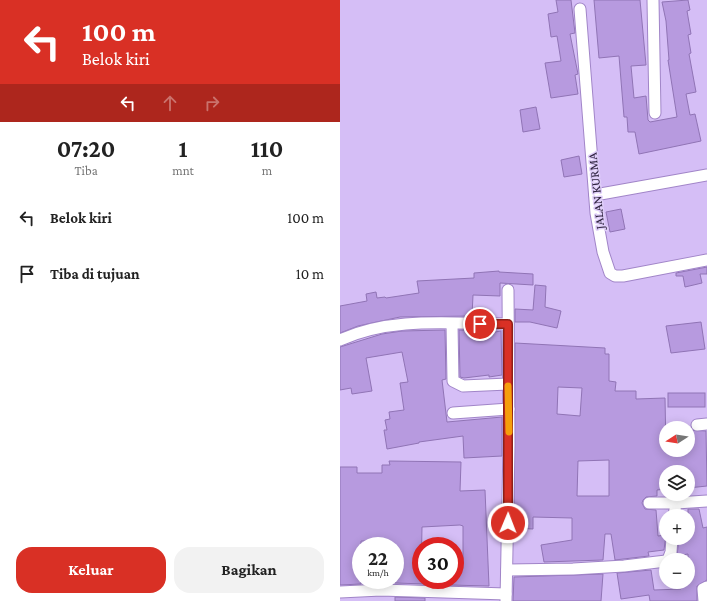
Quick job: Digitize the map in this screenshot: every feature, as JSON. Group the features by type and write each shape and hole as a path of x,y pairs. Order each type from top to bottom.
{"street":[{"path":"653,0 655,113"},
{"name":"JALAN KURMA","path":"580,9 595,195 603,252 610,273 615,276 623,276 707,260"},
{"path":"595,195 707,175"},
{"path":"340,592 381,590 506,597 509,409 508,290"},
{"path":"340,340 372,328 410,323 508,324"},
{"path":"452,324 452,381 463,386 508,384"},
{"path":"453,413 509,409"},
{"path":"649,503 707,501"},
{"path":"675,509 676,503"},
{"path":"507,570 574,569 624,566 659,561"},
{"path":"704,601 702,589 707,587"}],"building":[{"path":"556,0 571,0 575,33 570,34 578,74 575,75 578,94 551,98 545,63 561,61 557,36 551,37 548,14 558,12"},
{"path":"594,0 640,0 646,65 631,66 634,98 646,96 648,120 650,122 677,117 668,60 666,21 662,2 688,0 690,10 687,11 691,34 688,35 691,53 689,54 696,92 686,94 690,115 695,114 701,141 639,154 635,132 628,132 627,117 624,117 619,56 599,58"},
{"path":"536,107 540,129 523,132 520,110"},
{"path":"579,156 582,174 564,177 561,160"},
{"path":"621,209 625,229 610,232 606,212"},
{"path":"707,267 707,274 700,274 702,283 685,287 683,276 676,276 676,273"},
{"path":"499,271 533,274 533,285 500,283 500,296 473,295 472,316 400,317 358,326 340,333 340,306 367,301 366,294 376,292 377,298 386,298 419,293 417,281 474,278 474,273"},
{"path":"535,285 546,286 545,307 561,311 557,328 530,322 515,322 515,309 533,310"},
{"path":"701,322 705,349 671,353 666,326"},
{"path":"445,330 446,379 442,380 447,422 502,417 502,456 464,458 463,436 419,442 387,449 384,430 387,430 385,420 390,419 389,412 404,410 400,383 408,382 402,352 366,358 372,391 352,394 351,388 340,390 340,347 382,334 402,331"},
{"path":"459,330 489,331 489,333 501,331 502,375 489,377 489,375 464,378 460,377"},
{"path":"515,343 605,348 605,354 609,354 609,381 616,382 615,391 636,391 636,399 665,398 665,421 659,421 659,457 695,457 695,430 706,431 707,486 695,487 695,465 659,465 659,490 657,490 657,496 646,497 643,500 642,503 645,509 656,510 659,545 665,545 664,550 648,552 649,556 615,560 611,534 605,534 603,560 544,562 541,545 572,540 572,518 533,517 533,529 514,528","holes":["558,387 582,388 580,416 557,414","609,460 609,496 577,496 578,461"]},
{"path":"668,393 705,393 705,407 668,407"},
{"path":"389,461 461,462 460,491 485,490 489,586 464,585 464,537 463,526 460,525 422,527 422,537 412,537 412,584 404,583 404,537 352,537 352,584 340,585 340,467 357,467 357,473 382,473 382,465 390,465"},
{"path":"695,509 699,509 703,528 707,527 707,580 697,586 697,601 650,601 649,595 621,599 617,573 651,570 654,590 695,589 695,553 677,553 678,545 695,545"},
{"path":"603,574 601,601 513,601 514,577"},
{"path":"395,597 425,598 425,601 395,601"}],"slow traffic":[{"path":"508,386 509,432"}],"route":[{"path":"480,324 508,324 508,523"}]}
